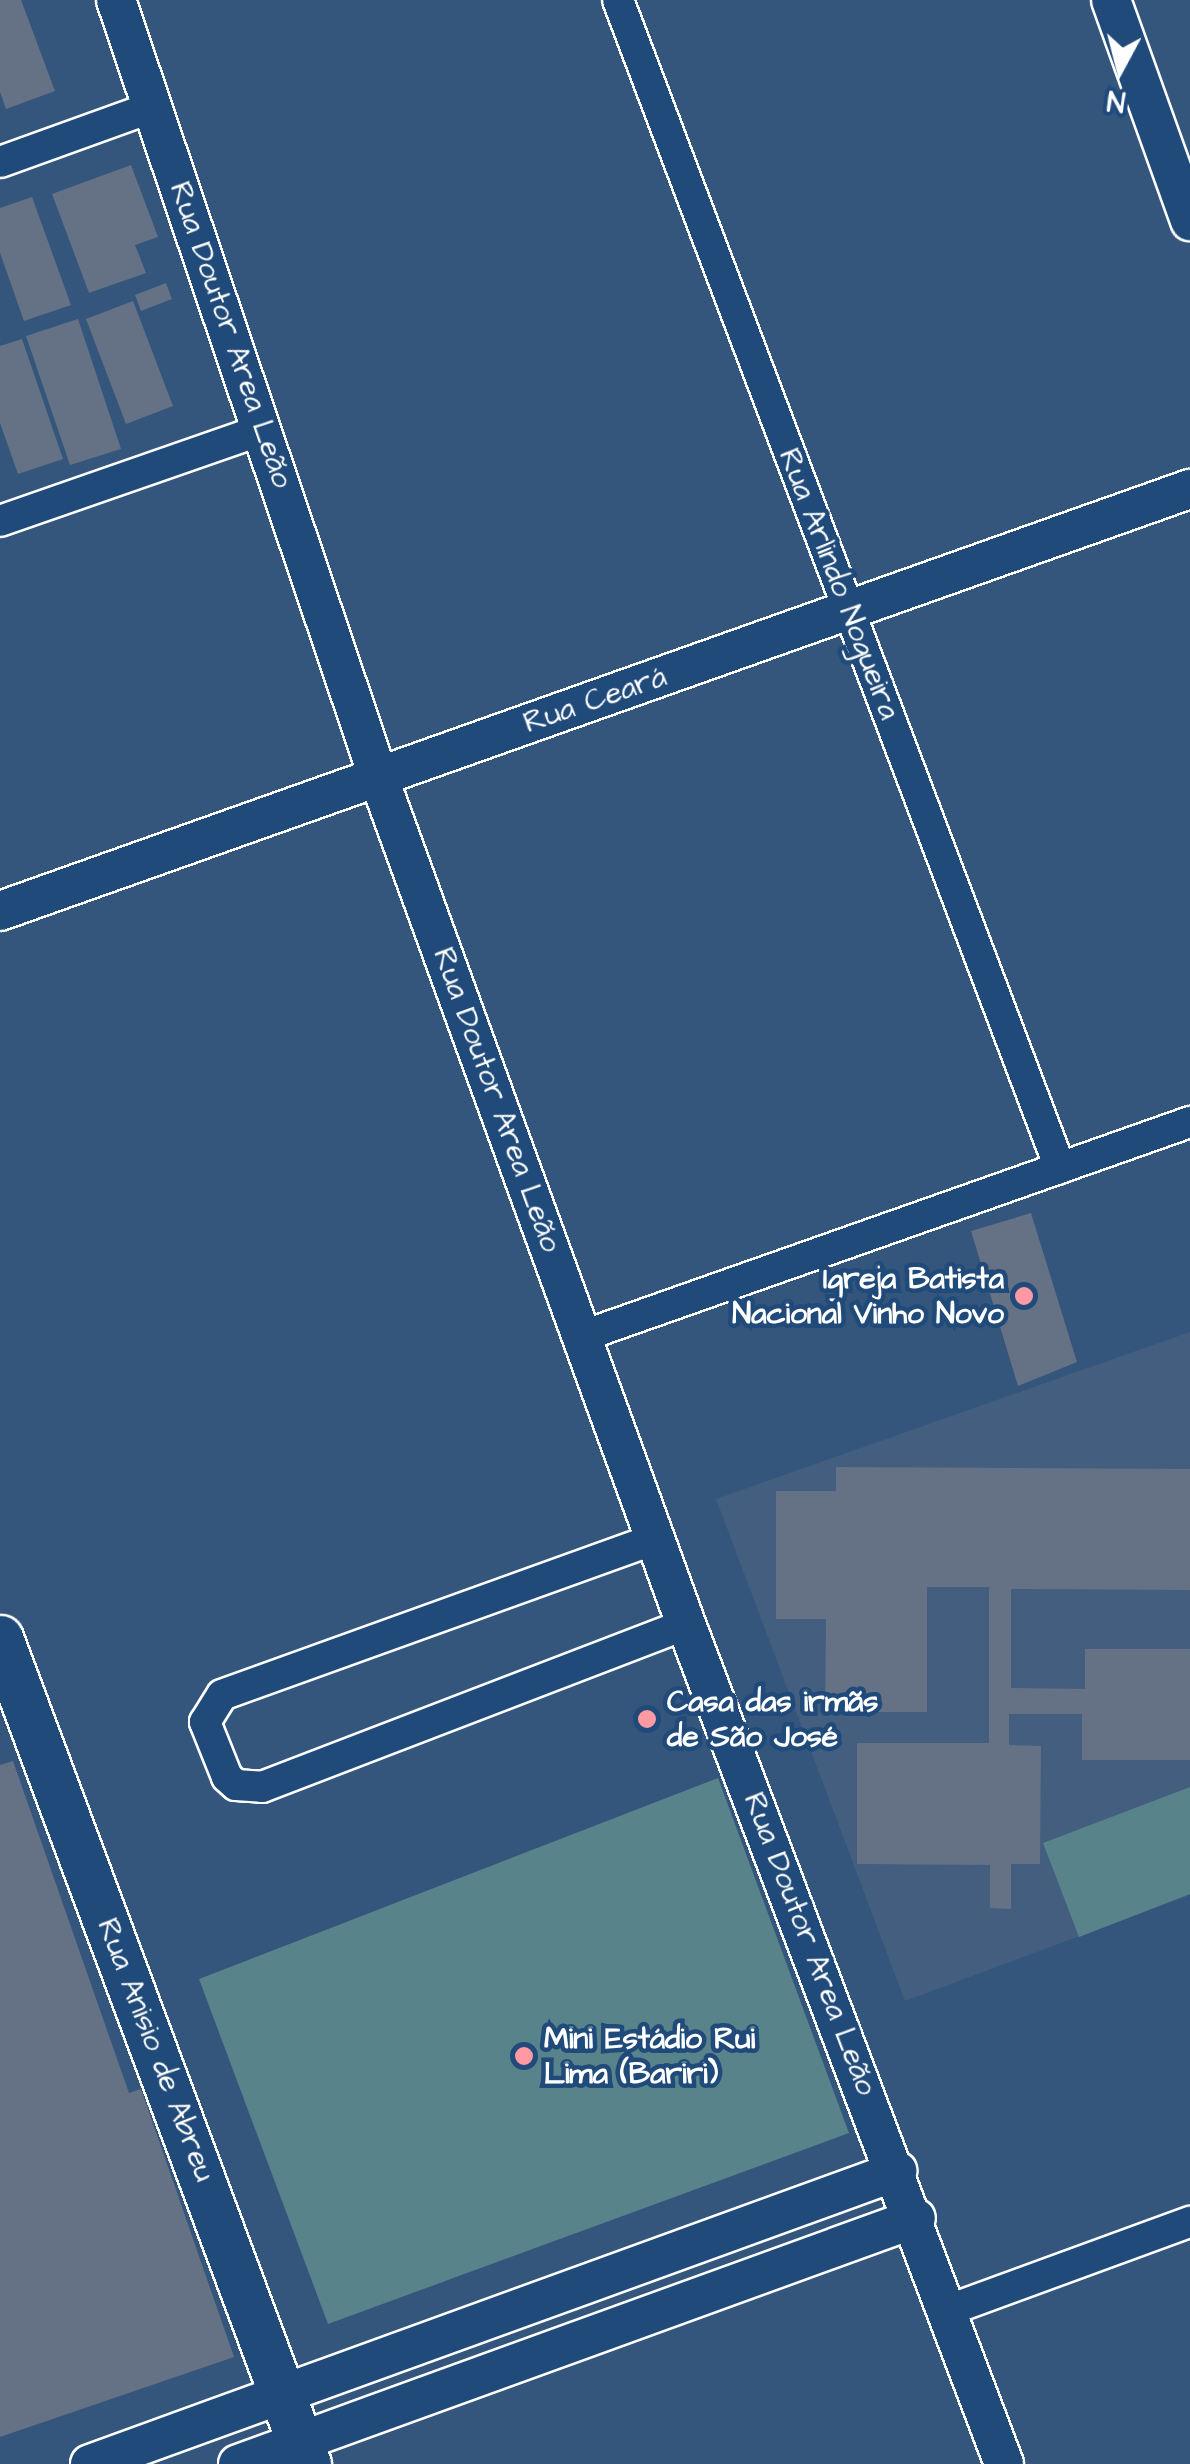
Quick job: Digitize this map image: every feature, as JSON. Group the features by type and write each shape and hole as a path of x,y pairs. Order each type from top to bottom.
{"main road":[{"name":"Rua Anisio de Abreu","path":"0,1638 304,2452"}],"street":[{"name":"Rua Doutor Area Leão","path":"116,0 378,776 686,1624 906,2194 1004,2464"},
{"name":"Rua Arlindo Nogueira","path":"618,0 1060,1168"},
{"path":"1111,0 1190,220"},
{"path":"0,162 153,106"},
{"path":"0,521 264,430"},
{"name":"Rua Ceará","path":"0,912 1190,489"},
{"path":"583,1336 1190,1122"},
{"path":"655,1539 222,1696 205,1722 227,1777 236,1786 262,1787 686,1624"},
{"path":"90,2464 285,2393 906,2194"},
{"path":"238,2464 304,2452 906,2194"},
{"path":"948,2310 1190,2222"}],"shaded area":[{"path":"1190,1332 1190,1895 905,2001 716,1499"}],"green space":[{"name":"Mini Estádio Rui Lima (Bariri)","path":"718,1778 849,2133 328,2324 199,1979"},
{"path":"1190,1787 1190,1894 1079,1937 1043,1843"}],"building":[{"path":"0,0 21,0 55,91 6,109 0,92"},
{"path":"131,165 158,237 135,245 146,273 89,293 52,194"},
{"path":"32,197 71,305 24,321 0,253 0,208"},
{"path":"166,283 172,299 141,311 135,295"},
{"path":"133,301 173,406 126,424 86,319"},
{"path":"78,319 121,449 70,465 26,336"},
{"path":"22,339 63,459 18,474 0,423 0,346"},
{"name":"Igreja Batista Nacional Vinho Novo","path":"1031,1213 1077,1362 1018,1386 971,1231"},
{"path":"836,1467 1190,1469 1190,1590 1011,1589 1011,1688 1085,1689 1085,1649 1190,1649 1190,1760 1082,1760 1082,1714 1009,1714 1009,1745 1041,1746 1040,1864 1011,1864 1011,1909 990,1908 990,1865 857,1864 857,1743 989,1743 989,1587 927,1587 927,1712 825,1712 826,1619 776,1619 776,1491 836,1491"},
{"path":"13,1761 129,2093 141,2089 234,2357 0,2437 0,1765"}],"place":[{"name":"Igreja Batista Nacional Vinho Novo","path":"1024,1296"},
{"name":"Casa das irmãs de São José","path":"647,1719"},
{"name":"Mini Estádio Rui Lima (Bariri)","path":"524,2056"}]}
